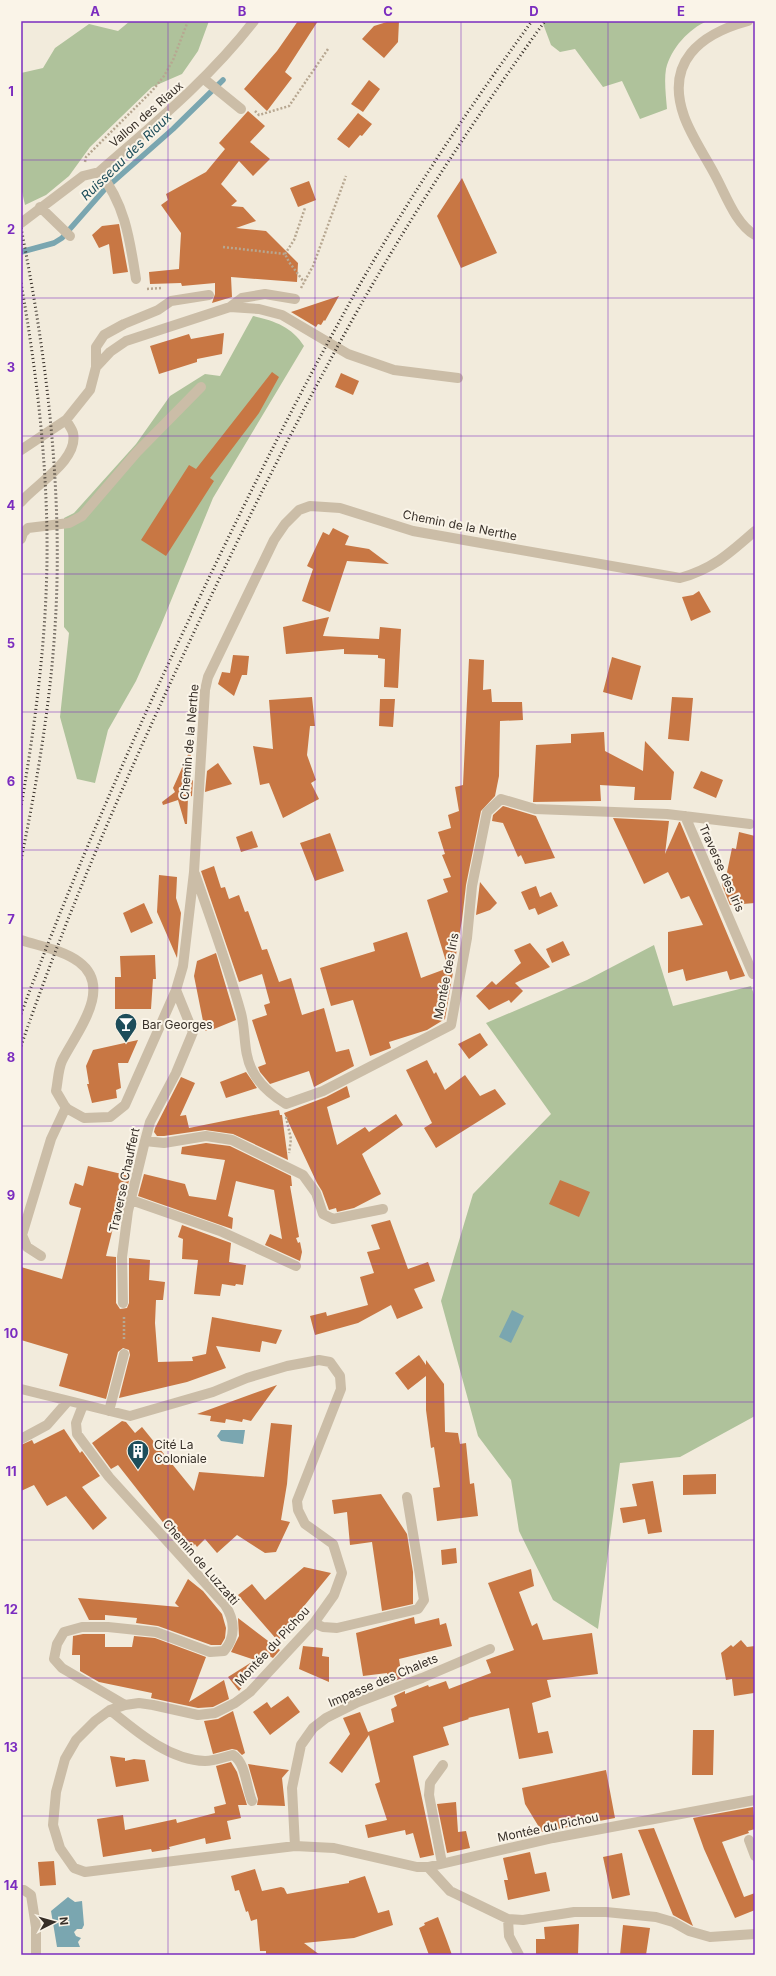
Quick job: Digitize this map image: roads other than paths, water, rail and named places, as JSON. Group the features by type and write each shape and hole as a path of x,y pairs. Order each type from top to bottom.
{"street":[{"name":"Vallon des Riaux","path":"21,223 40,207 83,176 99,172 207,81 254,21"},
{"path":"748,21 729,26 714,33 701,41 692,50 685,62 679,79 679,96 684,116 740,221 755,235"},
{"path":"207,81 241,109"},
{"path":"99,172 110,185 127,224 136,279"},
{"path":"40,207 70,236"},
{"path":"96,367 110,352 126,341 230,307 242,298 265,294 295,299"},
{"path":"21,450 66,420 90,390 96,367 96,347 104,335 124,324 158,310 171,301 209,295"},
{"path":"230,307 259,309 282,315 348,354 394,370 458,378"},
{"path":"21,539 23,533 28,528 69,524 82,516 137,452 201,387"},
{"path":"21,502 30,491 65,461 74,443 73,432 66,420"},
{"name":"Chemin de la Nerthe","path":"21,940 66,955 87,969 93,986 88,1013 62,1062 56,1091 66,1107 84,1118 110,1117 125,1105 176,990 183,966 194,872 205,690 208,677 274,540 285,524 298,510 310,506 340,508 413,531 680,578 693,574 723,559 755,530"},
{"name":"Montée des Iris","path":"194,872 234,987 242,1018 246,1054 252,1071 273,1095 286,1104 323,1091 452,1025 467,938 472,886 487,812 501,799 535,809 685,816 750,824"},
{"name":"Traverse des Iris","path":"685,816 753,974"},
{"name":"Traverse Chauffert","path":"123,1303 122,1257 131,1200 145,1141 150,1122 176,1073 193,1032 176,990"},
{"path":"41,1256 27,1247 22,1235 51,1139 66,1107"},
{"path":"145,1141 164,1143 206,1136 232,1140 303,1175 316,1193 323,1214 333,1219 383,1209"},
{"path":"131,1200 220,1231 296,1266"},
{"path":"109,1411 124,1354"},
{"name":"Montée du Pichou","path":"21,1389 68,1402 130,1416 213,1392 247,1378 287,1366 318,1360 330,1362 340,1376 341,1389 298,1501 298,1510 305,1524 334,1544 342,1573 334,1595 314,1624 250,1692 215,1713 198,1715 140,1703 125,1704 110,1710 95,1721 76,1740 65,1759 56,1792 53,1825 60,1848 74,1868 85,1872 295,1846 334,1848 417,1867 428,1867 553,1838 755,1800"},
{"path":"21,1439 47,1425 68,1402"},
{"name":"Chemin de Luzzatti","path":"83,1405 76,1423 77,1434 109,1477 225,1605 230,1613 233,1628 230,1643 224,1651 210,1652 156,1632 108,1627 82,1627 64,1632 57,1644 54,1659 62,1668 125,1704"},
{"path":"314,1624 322,1627 337,1628 418,1609 424,1600 407,1498"},
{"name":"Impasse des Chalets","path":"295,1846 292,1788 302,1745 313,1728 326,1718 358,1702 422,1678 490,1649"},
{"path":"110,1710 144,1737 177,1755 205,1761 233,1755 237,1757 241,1762 248,1792 252,1801"},
{"path":"442,1863 429,1795 430,1783 443,1765"},
{"path":"749,1840 755,1856"},
{"path":"428,1867 450,1891 508,1919 523,1920 574,1912 606,1912 656,1916 673,1922 689,1931 710,1937 755,1934"},
{"path":"21,1890 24,1890 31,1895 36,1928 36,1955"},
{"path":"508,1919 509,1936 519,1955"}],"water":[{"path":"512,1310 524,1316 511,1343 499,1337"},
{"path":"221,1430 245,1430 243,1444 221,1441 217,1436"},
{"path":"68,1897 75,1902 82,1901 84,1925 82,1929 77,1929 74,1932 76,1936 81,1938 78,1942 80,1947 57,1947 51,1911"}],"waterway":[{"name":"Ruisseau des Riaux","path":"21,252 54,243 62,238 105,189 173,129 223,80"}],"railway":[{"path":"21,1014 82,859 149,706 214,567 289,416 349,304 413,195 459,125 532,21"},
{"path":"21,1046 83,881 129,773 203,613 278,459 338,345 402,234 471,127 545,21"},
{"path":"21,228 45,370 57,514 56,610 48,704 33,798 21,860"},
{"path":"21,283 37,386 46,491 47,525 46,591 42,653 31,745 21,807"}],"place":[{"name":"Bar Georges","path":"126,1044"},
{"name":"Cité La Coloniale","path":"138,1470"}]}
